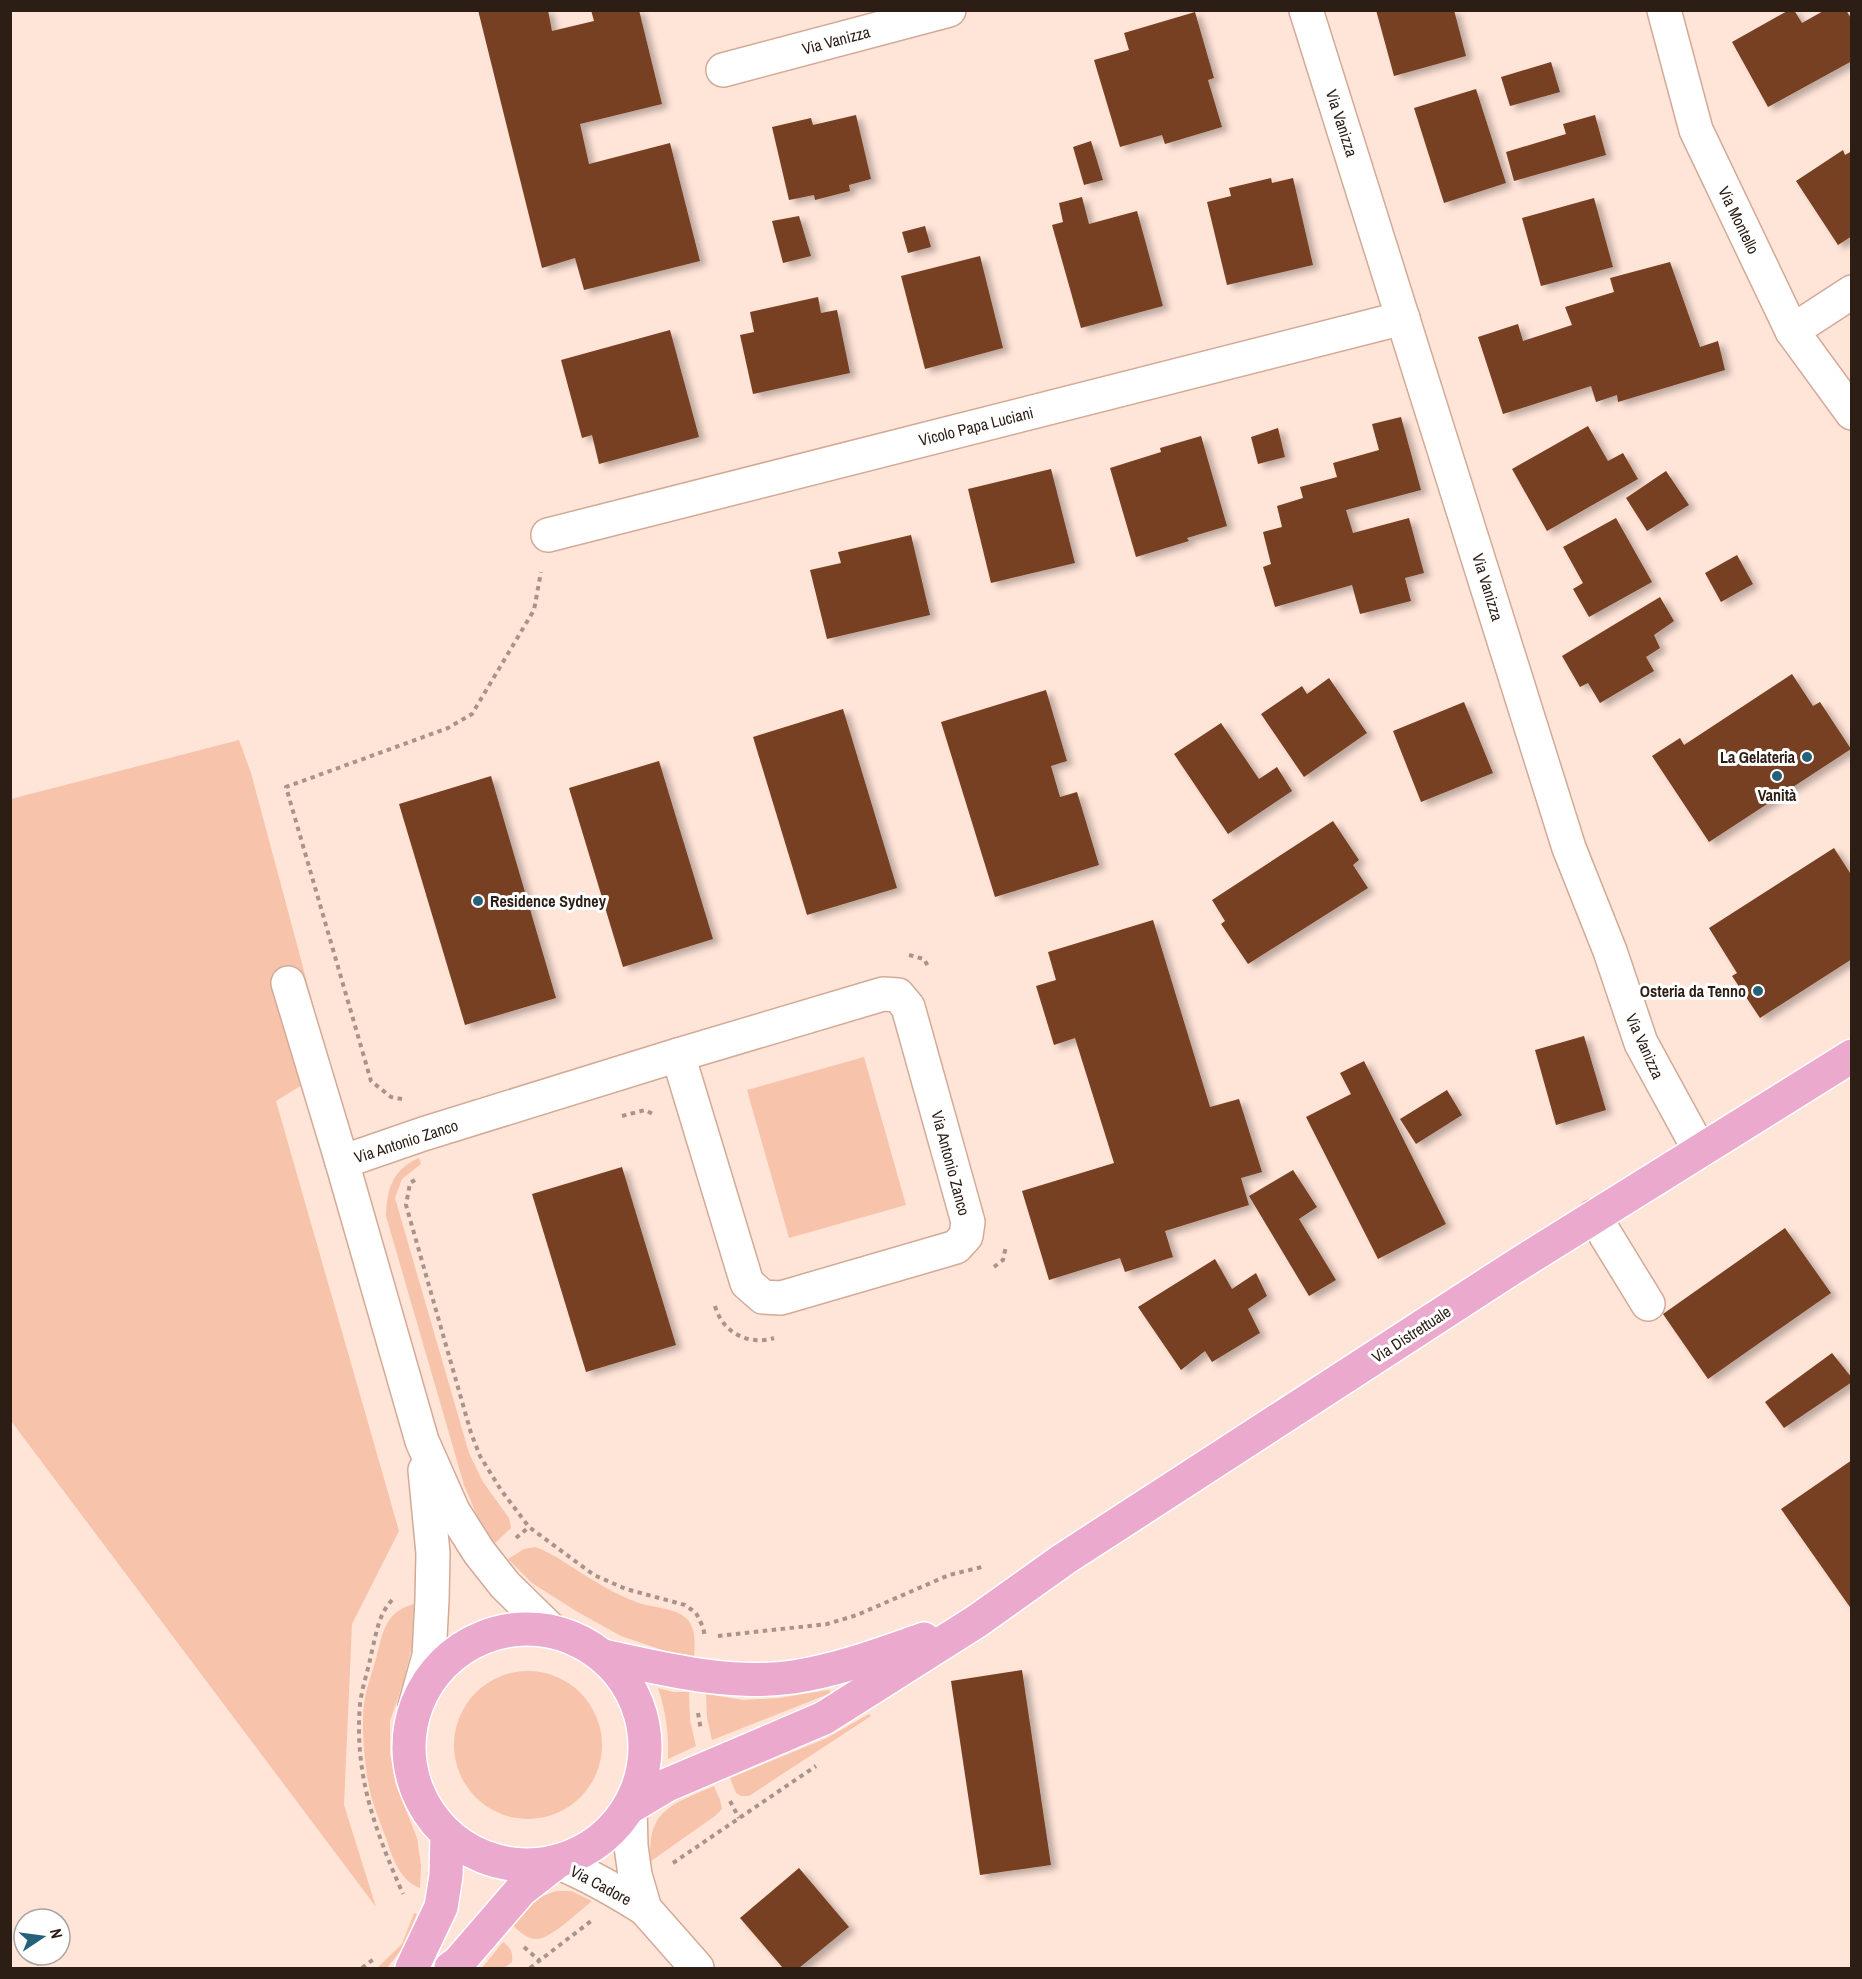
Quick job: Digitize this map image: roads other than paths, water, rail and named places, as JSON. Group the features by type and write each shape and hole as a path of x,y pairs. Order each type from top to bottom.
{"main road":[{"name":"Via Distrettuale","path":"977,1621 1064,1559 1594,1216 1851,1056"},
{"path":"603,1656 674,1671 746,1679 791,1677 844,1667 977,1621"},
{"path":"630,1807 667,1785 824,1719 977,1621"},
{"path":"517,1629 551,1630 579,1640 603,1656 626,1681 640,1711 646,1743 642,1776 630,1807 611,1832 586,1851 557,1862 518,1866 480,1856 447,1835 425,1808 412,1775 409,1740 415,1706 432,1676 456,1653 485,1636 517,1629"},
{"path":"412,1968 441,1907 446,1876 447,1835"},
{"path":"451,1968 458,1963 520,1890 557,1862"}],"street":[{"name":"Via Vanizza","path":"723,70 949,10"},
{"name":"Via Vanizza","path":"1306,10 1569,848 1610,951 1641,1043 1700,1150"},
{"name":"Via Montello","path":"1664,10 1696,130 1792,331 1851,413"},
{"path":"1792,331 1851,292"},
{"name":"Vicolo Papa Luciani","path":"548,535 1403,318"},
{"path":"288,982 342,1162"},
{"name":"Via Antonio Zanco","path":"422,1441 342,1162 423,1134 678,1055 883,993 898,995 908,1007 968,1222 966,1236 956,1247 781,1298 764,1297 747,1283 678,1055"},
{"path":"1594,1216 1648,1304"},
{"path":"422,1441 453,1511 479,1552 505,1585 551,1630"},
{"path":"415,1706 429,1656 433,1553 422,1441"},
{"name":"Via Cadore","path":"630,1807 631,1846 635,1875 645,1909"},
{"name":"Via Cadore","path":"557,1862 610,1886 645,1909 697,1968"}],"place":[{"name":"La Gelateria","path":"1807,757"},
{"name":"Vanità","path":"1777,776"},
{"name":"Residence Sydney","path":"478,901"},
{"name":"Osteria da Tenno","path":"1758,991"}]}
